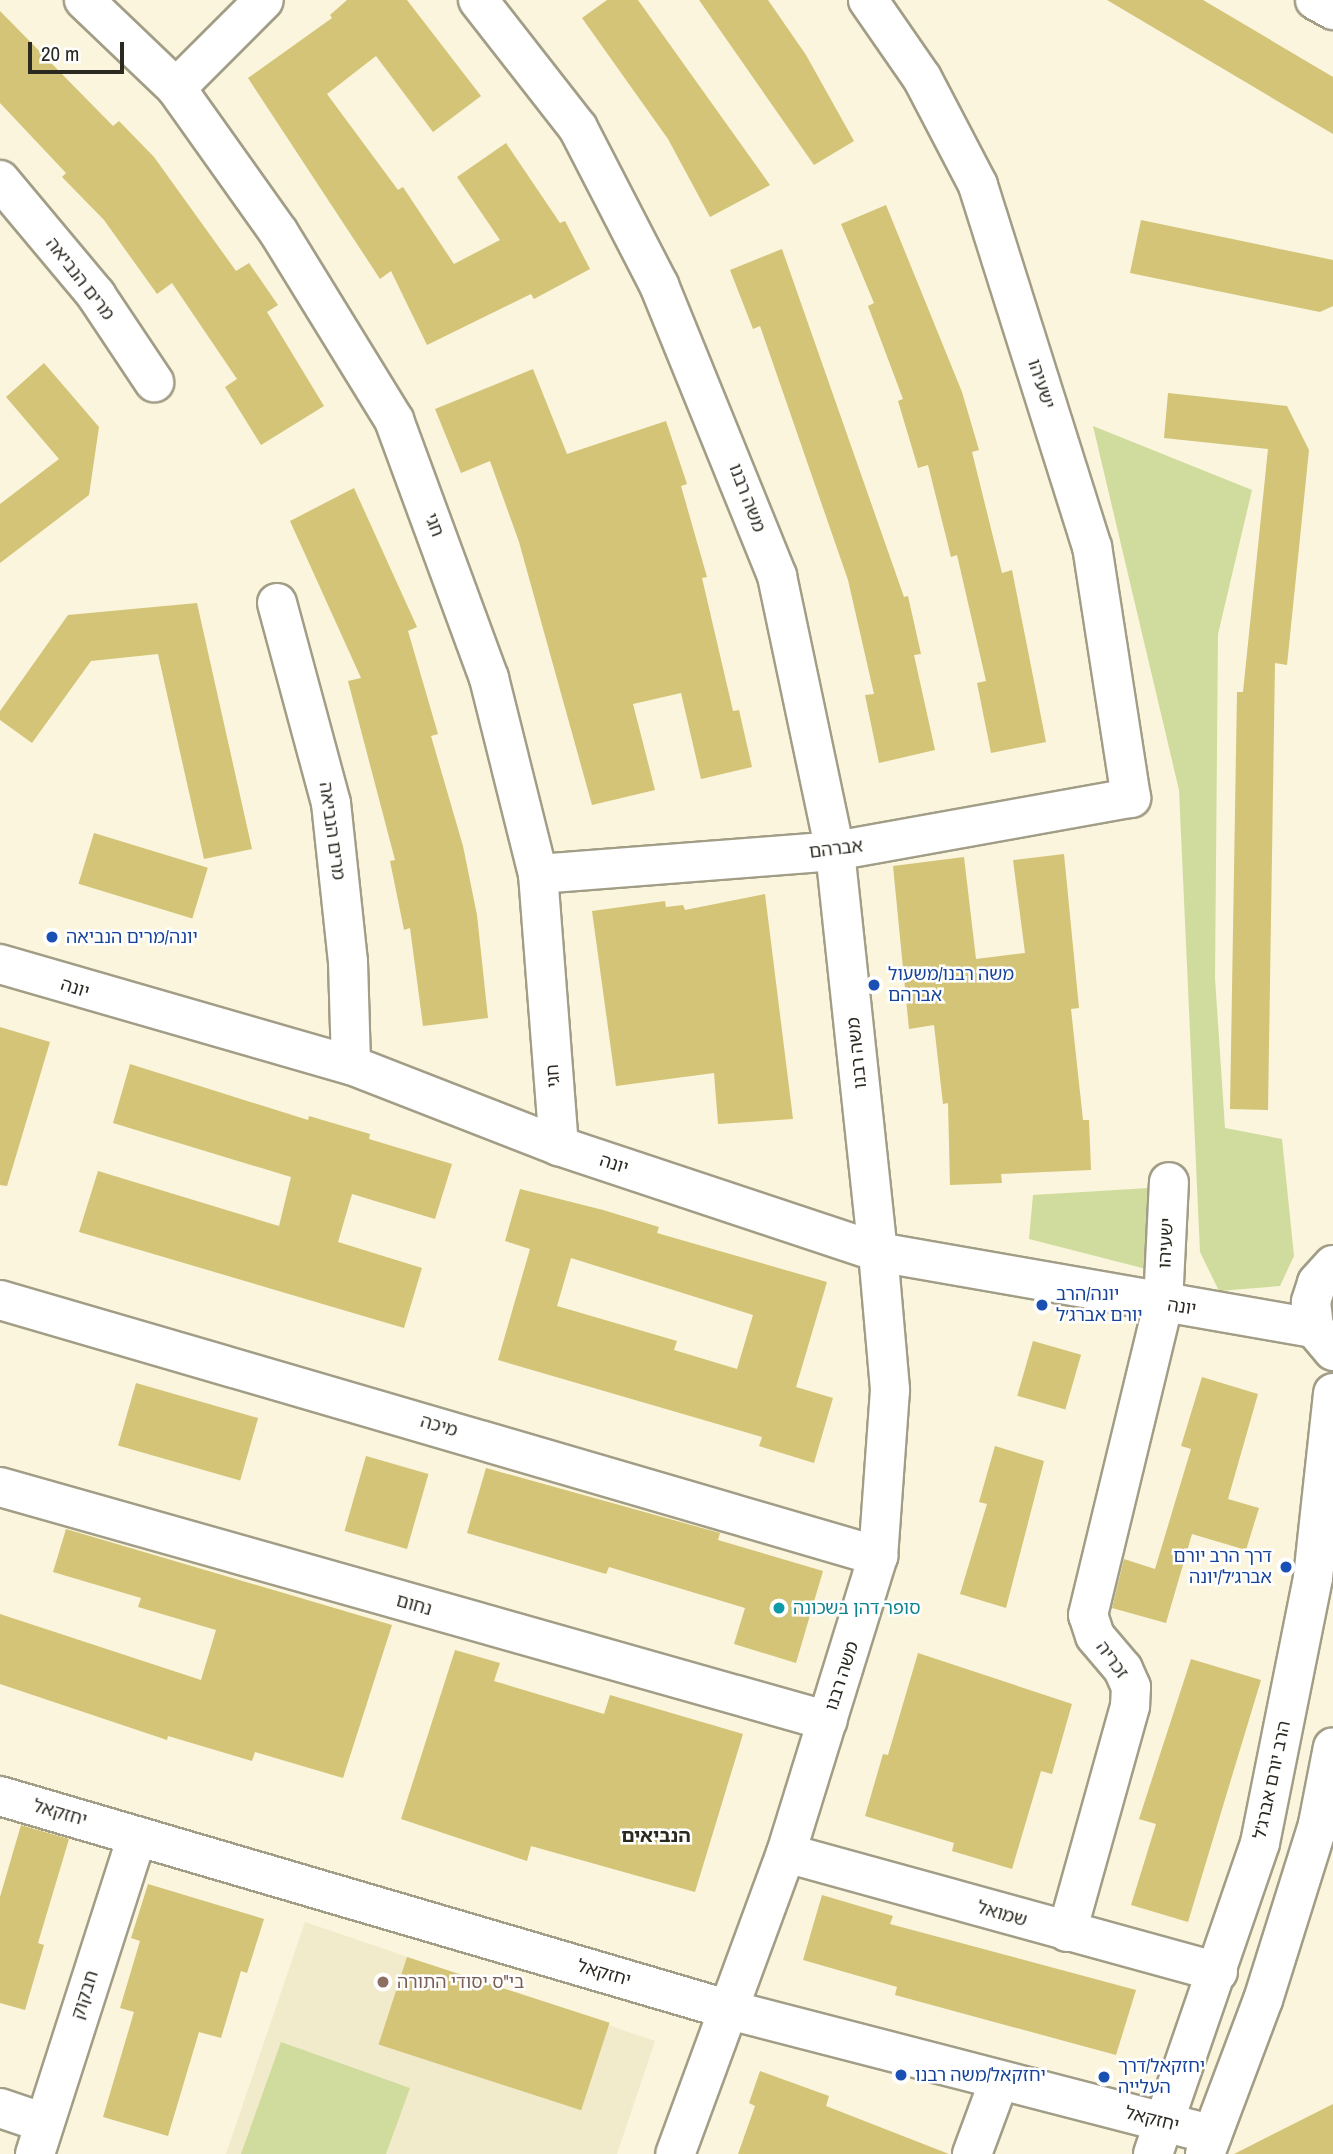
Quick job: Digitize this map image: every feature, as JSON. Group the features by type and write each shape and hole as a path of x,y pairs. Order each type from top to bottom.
{"street":[{"name":"חגי","path":"83,0 176,88 279,233 394,420 489,678 538,874 559,1146"},
{"path":"176,88 264,0"},
{"name":"משה רבנו","path":"478,0 578,128 659,285 714,411 777,576 835,851 878,1252 890,1390 878,1556 786,1853 675,2154"},
{"name":"ישעיהו","path":"868,0 922,78 978,185 1092,547 1131,798"},
{"path":"1315,0 1333,10"},
{"name":"מרים הנביאה","path":"0,180 96,295 154,382"},
{"name":"מרים הנביאה","path":"277,603 331,803 348,962 351,1065"},
{"name":"אברהם","path":"538,874 835,851 1131,798"},
{"name":"יונה","path":"0,964 351,1065 559,1146 878,1252 1240,1316 1324,1340"},
{"name":"ישעיהו","path":"1163,1304 1169,1182"},
{"path":"1324,1340 1311,1302 1325,1274"},
{"name":"יונה","path":"1240,1316 1280,1307 1325,1274"},
{"name":"מיכה","path":"0,1300 878,1556"},
{"name":"זכריה","path":"1067,1932 1130,1706 1131,1687 1123,1669 1095,1636 1088,1615 1163,1304"},
{"name":"הרב יורם אברג'ל","path":"1158,2138 1219,1972 1259,1843 1275,1775 1313,1578 1333,1393"},
{"name":"נחום","path":"0,1487 828,1721"},
{"path":"1208,2144 1263,2000 1318,1825 1333,1747"},
{"name":"יחזקאל","path":"0,1796 730,2010 999,2081 1158,2138 1208,2144"},
{"name":"חבקוק","path":"39,2139 137,1836"},
{"name":"שמואל","path":"786,1853 1219,1972"},
{"path":"972,2154 999,2081"},
{"path":"0,2108 39,2139"}],"shaded area":[{"name":"בי\"ס יסודי התורה","path":"305,1922 655,2041 617,2154 226,2154"}],"green space":[{"path":"1093,426 1252,490 1218,634 1215,978 1225,1128 1282,1139 1294,1256 1280,1286 1219,1291 1200,1252 1179,790"},
{"path":"1149,1188 1158,1272 1029,1239 1033,1195"},
{"path":"281,2042 410,2088 386,2154 241,2154"}],"building":[{"path":"347,0 407,0 481,96 433,132 376,56 327,94 398,190 403,187 454,264 500,240 457,177 506,143 560,223 565,221 590,269 534,299 531,294 427,345 391,271 380,279 248,78 332,18 330,15"},
{"path":"607,0 638,0 770,185 710,217 668,139 582,18"},
{"path":"699,0 768,0 806,55 854,141 814,165"},
{"path":"1107,0 1203,0 1333,77 1333,134"},
{"path":"0,11 113,126 119,121 154,157 236,271 249,263 278,305 267,312 324,406 261,445 225,387 237,379 172,283 157,294 104,220 62,177 66,173 0,103"},
{"path":"886,205 962,392 979,450 972,452 1002,573 1012,570 1046,742 991,753 977,683 986,681 957,555 951,557 928,465 918,468 898,401 903,399 868,306 874,303 841,224"},
{"path":"1141,220 1333,260 1333,306 1320,312 1130,273"},
{"path":"782,249 904,597 908,596 921,654 914,655 935,750 879,763 865,695 874,694 848,580 760,326 753,329 730,270"},
{"path":"44,363 99,427 89,495 0,563 0,504 59,459 6,397"},
{"path":"533,369 567,454 666,421 687,484 681,486 707,577 702,578 733,711 739,710 752,767 701,779 681,693 633,704 655,790 592,805 519,542 490,461 461,473 435,409"},
{"path":"1168,393 1287,406 1309,450 1287,665 1275,663 1268,1110 1230,1109 1237,692 1243,692 1268,449 1164,438"},
{"path":"354,488 417,627 408,631 438,734 431,736 463,846 477,915 488,1018 423,1026 410,928 404,930 390,861 395,860 348,681 361,678 290,521"},
{"path":"197,603 252,849 204,859 158,654 91,661 32,743 0,720 0,711 68,615"},
{"path":"94,833 208,868 192,918 79,884"},
{"path":"1064,854 1079,1008 1071,1009 1083,1120 1089,1120 1091,1170 1001,1174 1002,1183 950,1185 948,1103 943,1104 934,1025 909,1029 893,866 964,857 976,959 1025,953 1013,860"},
{"path":"765,894 793,1119 718,1124 714,1073 616,1086 592,911 665,901 666,907 683,905 685,910"},
{"path":"0,1027 50,1042 7,1186 0,1185"},
{"path":"130,1064 308,1120 309,1116 370,1134 369,1139 452,1164 435,1219 352,1194 338,1242 422,1268 404,1328 79,1232 98,1171 279,1226 291,1177 113,1123"},
{"path":"520,1189 603,1210 659,1227 657,1233 827,1282 796,1387 833,1398 814,1463 759,1446 762,1437 498,1360 530,1249 505,1241","holes":["571,1258 753,1315 737,1369 674,1350 677,1341 557,1306"]},
{"path":"1033,1341 1081,1355 1065,1410 1017,1396"},
{"path":"1202,1377 1258,1394 1228,1499 1259,1508 1246,1550 1192,1534 1166,1623 1112,1608 1124,1559 1155,1569 1191,1449 1181,1446"},
{"path":"136,1383 258,1418 240,1480 118,1445"},
{"path":"995,1446 1044,1461 1006,1608 960,1594 987,1504 979,1502"},
{"path":"366,1456 428,1474 407,1549 345,1531"},
{"path":"486,1468 720,1533 718,1540 823,1571 796,1663 734,1644 745,1608 609,1567 606,1574 467,1533"},
{"path":"66,1529 392,1625 343,1778 255,1752 252,1761 168,1736 167,1740 0,1684 0,1614 201,1680 216,1630 138,1607 141,1598 53,1572"},
{"path":"455,1650 500,1663 494,1681 604,1714 610,1695 743,1734 695,1892 531,1846 527,1861 401,1819"},
{"path":"918,1653 1072,1704 1052,1774 1041,1771 1012,1869 952,1851 954,1843 865,1816 883,1754 888,1755"},
{"path":"1191,1659 1261,1680 1188,1922 1131,1905 1156,1824 1139,1819"},
{"path":"21,1825 69,1839 38,1943 44,1945 25,2010 0,2003 0,1897"},
{"path":"148,1884 264,1919 247,1973 241,1971 221,2038 199,2032 168,2136 103,2117 134,2012 120,2008 140,1941 131,1938"},
{"path":"822,1895 893,1916 890,1924 1136,1990 1116,2055 895,1995 897,1987 803,1960"},
{"path":"407,1957 610,2023 581,2110 379,2044"},
{"path":"760,2071 829,2096 826,2106 949,2154 738,2154 755,2106 749,2103"},
{"path":"1333,2104 1333,2154 1234,2154"}],"place":[{"name":"יונה/מרים הנביאה","path":"52,937"},
{"name":"משה רבנו/משעול אברהם","path":"874,985"},
{"name":"יונה/הרב יורם אברג׳ל","path":"1042,1305"},
{"name":"דרך הרב יורם אברג׳ל/יונה","path":"1286,1567"},
{"name":"סופר דהן בשכונה","path":"779,1608"},
{"name":"בי\"ס יסודי התורה","path":"383,1982"},
{"name":"יחזקאל/משה רבנו","path":"901,2075"},
{"name":"יחזקאל/דרך העלייה","path":"1104,2077"}],"district":[{"name":"הנביאים","path":"656,1836"}]}
